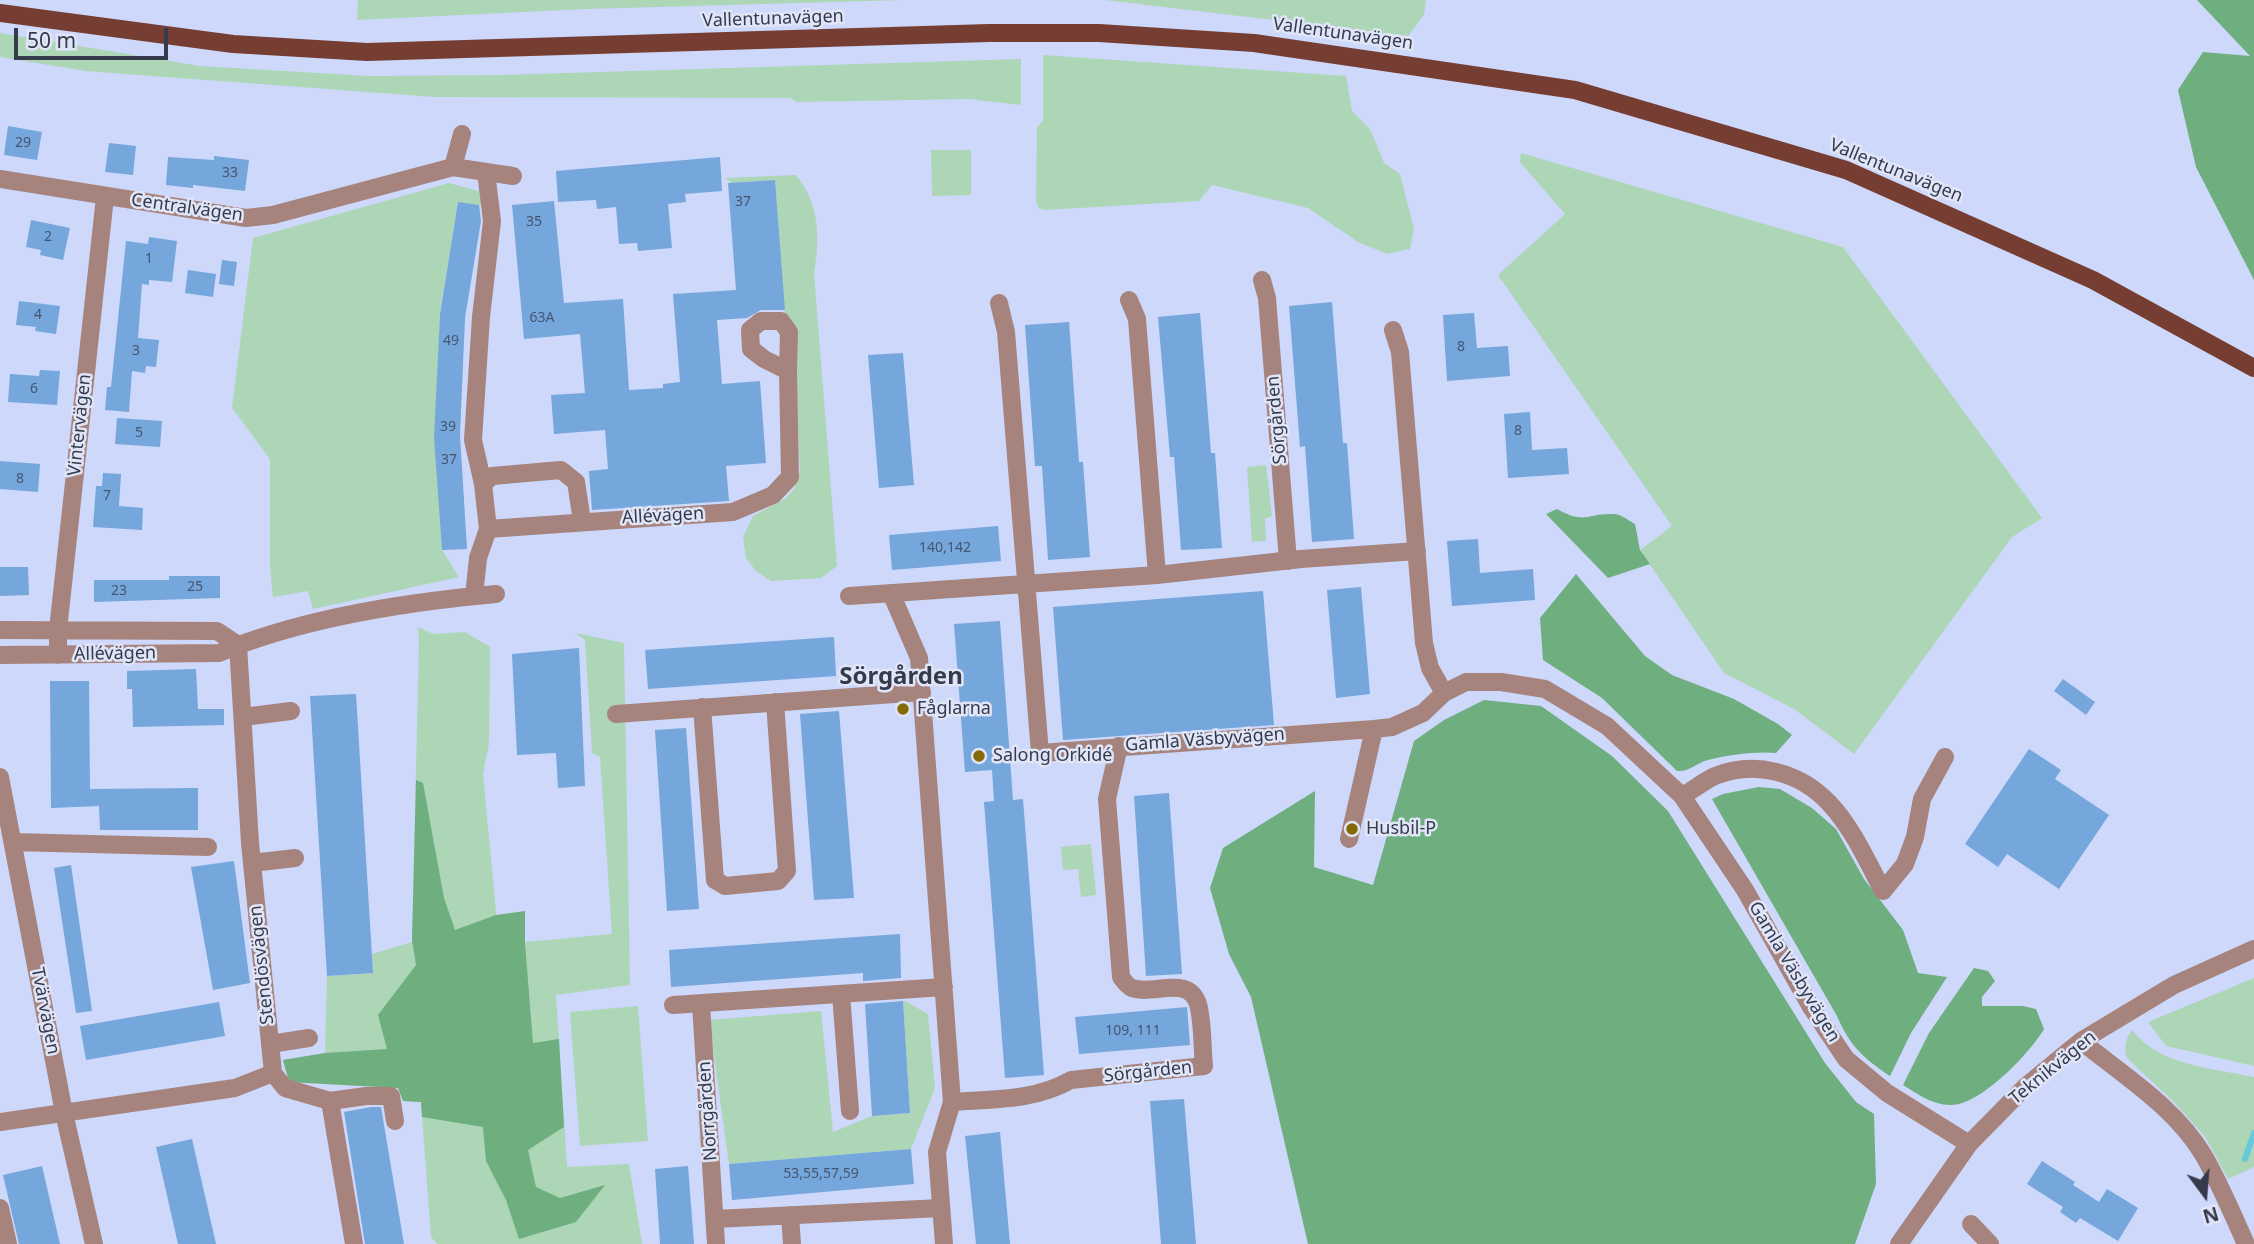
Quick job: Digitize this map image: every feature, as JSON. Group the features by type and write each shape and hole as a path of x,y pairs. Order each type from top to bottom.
{"main road":[{"name":"Vallentunavägen","path":"0,13 233,44 367,52 989,33 1099,33 1254,43 1575,90 1846,170 2093,280 2254,368"}],"street":[{"path":"453,167 462,134"},
{"name":"Centralvägen","path":"0,179 246,218 273,215 453,167 513,176"},
{"path":"474,596 478,558 488,528 483,484 473,440 481,317 492,221 486,172"},
{"name":"Vintervägen","path":"58,654 58,630 105,197"},
{"name":"Sörgården","path":"1262,280 1267,298 1288,561"},
{"path":"1129,300 1137,319 1157,575"},
{"path":"999,303 1006,332 1026,584"},
{"path":"1393,330 1400,352 1423,643 1430,668 1444,692"},
{"name":"Allévägen","path":"488,528 733,512 773,495 790,477 788,371"},
{"path":"483,484 492,476 561,470 576,482 582,521"},
{"path":"849,596 1157,575 1417,551"},
{"name":"Gamla Väsbyvägen","path":"1026,584 1040,753 1392,727 1423,713 1444,692 1466,682 1501,682 1545,689 1606,726 1682,796 1745,890 1811,1007 1846,1059 1887,1093 1969,1144"},
{"path":"891,593 919,658 922,692 953,1102 937,1152 944,1244"},
{"path":"238,645 337,617 434,600 496,594"},
{"name":"Allévägen","path":"0,630 217,631 238,645"},
{"name":"Allévägen","path":"0,655 219,653 238,645"},
{"name":"Stendösvägen","path":"238,645 252,863 272,1073"},
{"path":"616,714 922,692"},
{"path":"702,707 715,880 725,886 778,881 786,871 775,702"},
{"path":"243,717 291,711"},
{"path":"1349,839 1374,729"},
{"name":"Sörgården","path":"953,1102 1034,1096 1053,1091 1071,1080 1204,1066 1198,1004 1192,994 1181,988 1138,990 1129,987 1121,977 1107,799 1119,746"},
{"path":"1682,796 1715,776 1740,770 1769,769 1802,782 1829,803 1852,834 1883,891 1905,864 1915,837 1922,799 1945,757"},
{"name":"Tvärvägen","path":"0,777 64,1113 94,1244"},
{"path":"13,842 208,846"},
{"path":"252,863 295,858"},
{"name":"Teknikvägen","path":"1899,1244 1969,1144 2025,1087 2081,1041 2174,985 2254,949"},
{"path":"673,1005 944,987"},
{"path":"841,994 850,1111"},
{"name":"Norrgården","path":"701,1004 716,1244"},
{"path":"270,1044 309,1038"},
{"path":"2081,1041 2159,1104 2184,1130 2203,1154 2246,1244"},
{"path":"0,1122 235,1088 272,1073 285,1088 330,1101 391,1096 395,1121"},
{"path":"330,1101 354,1244"},
{"path":"0,1208 8,1244"},
{"path":"715,1219 941,1208"},
{"path":"790,1215 792,1244"},
{"path":"1971,1224 1990,1244"}],"green space":[{"path":"358,0 905,0 587,9 357,20"},
{"path":"1105,0 1426,0 1424,15 1408,36"},
{"path":"2197,0 2254,0 2254,280 2196,167 2178,90 2203,52 2250,56"},
{"path":"0,33 200,66 368,76 503,75 1021,59 1021,105 969,99 797,102 790,98 435,97 85,71 0,57"},
{"path":"1043,55 1346,76 1352,111 1370,129 1384,163 1400,174 1414,229 1410,249 1387,254 1358,242 1308,208 1212,185 1199,201 1044,210 1039,208 1036,201 1037,128 1043,120"},
{"path":"931,150 971,150 971,195 932,196"},
{"path":"1521,153 1843,247 2042,518 2012,537 1854,754 1794,709 1724,673 1640,550 1672,526 1498,275 1565,214 1520,162"},
{"path":"796,175 810,198 816,222 814,273 837,566 821,578 771,581 756,571 746,558 743,537 753,516 786,498 794,489 800,472 794,334 785,315 775,180 732,183 725,178"},
{"path":"449,183 482,192 483,206 458,202 440,312 435,434 442,550 459,577 313,609 308,591 273,597 270,567 270,459 232,408 253,238"},
{"path":"1266,465 1272,516 1265,519 1266,541 1252,542 1247,467"},
{"path":"1557,509 1580,517 1614,514 1627,519 1635,524 1640,550 1650,564 1608,578 1546,514"},
{"path":"1576,574 1645,656 1672,675 1734,699 1792,735 1776,753 1724,757 1677,771 1602,698 1543,660 1540,618"},
{"path":"418,627 433,634 465,632 490,647 489,743 483,774 499,944 533,1044 525,942 612,934 600,757 592,753 585,640 575,633 624,643 630,985 556,995 567,1167 629,1164 642,1244 437,1244 431,1237 421,1102 403,1101 398,1088 289,1082 283,1060 325,1053 327,976 373,973 372,954 412,942"},
{"path":"1484,700 1541,706 1612,756 1668,811 1825,1063 1856,1102 1874,1114 1876,1184 1855,1244 1308,1244 1251,997 1229,954 1210,888 1223,848 1315,791 1314,867 1373,885 1414,741 1444,720"},
{"path":"416,780 423,783 444,898 455,930 496,915 525,911 533,1043 559,1039 564,1127 528,1150 536,1187 560,1198 605,1185 576,1222 519,1239 506,1200 486,1161 483,1127 422,1117 421,1102 403,1101 398,1088 289,1082 283,1060 325,1053 387,1049 378,1015 416,965 412,940"},
{"path":"1759,787 1780,789 1812,808 1836,829 1864,879 1903,930 1918,973 1947,977 1911,1033 1890,1076 1865,1057 1847,1036 1712,799 1723,794"},
{"path":"1091,844 1096,895 1081,897 1078,869 1063,870 1061,847"},
{"path":"1974,968 1988,971 1995,981 1982,997 1982,1006 2023,1006 2036,1009 2044,1029 2029,1050 1995,1084 1982,1093 1959,1104 1936,1103 1903,1085 1929,1033"},
{"path":"2254,978 2254,1066 2166,1046 2148,1022"},
{"path":"903,1000 928,1014 935,1088 911,1149 729,1164 709,1020 821,1011 833,1132 872,1116 910,1113"},
{"path":"638,1006 648,1141 580,1146 570,1012"},
{"path":"2132,1030 2144,1042 2172,1058 2204,1068 2254,1077 2254,1167 2228,1179 2206,1138 2175,1103 2127,1058 2126,1044"}],"building":[{"path":"8,126 42,132 37,160 4,155"},
{"path":"109,143 136,146 133,175 105,172"},
{"path":"214,156 249,160 245,191 166,185 168,157 214,160"},
{"path":"720,157 722,191 685,194 686,202 668,204 672,248 638,251 637,243 619,244 616,207 597,209 596,200 558,202 556,171"},
{"path":"775,180 785,310 761,310 747,318 717,320 722,384 760,381 766,463 726,466 729,501 592,510 589,471 608,469 605,430 554,434 551,395 585,393 580,334 524,339 512,205 554,201 564,303 623,299 629,390 663,388 663,384 680,382 673,294 736,290 728,183"},
{"path":"458,202 479,205 481,221 465,318 460,435 467,549 442,550 434,438 440,314"},
{"path":"31,220 70,228 63,260 40,255 41,250 26,247"},
{"path":"149,237 177,241 172,282 149,280 149,285 142,284 138,338 159,340 156,367 146,366 145,373 132,371 129,412 105,410 107,387 111,387 126,241 148,244"},
{"path":"222,260 237,262 234,286 219,284"},
{"path":"188,270 216,274 213,297 185,293"},
{"path":"19,301 60,306 56,334 35,331 36,327 16,325"},
{"path":"1332,302 1354,539 1312,542 1305,446 1300,447 1289,306"},
{"path":"1200,313 1222,548 1181,550 1174,457 1170,457 1158,317"},
{"path":"1474,313 1477,348 1508,346 1510,376 1447,381 1443,315"},
{"path":"1069,322 1079,462 1083,462 1090,557 1048,560 1042,466 1035,466 1025,325"},
{"path":"903,353 914,485 879,488 868,355"},
{"path":"40,370 60,371 57,405 8,402 10,374 39,376"},
{"path":"1530,412 1532,450 1567,448 1569,474 1508,478 1504,414"},
{"path":"117,418 162,421 160,447 115,444"},
{"path":"0,461 40,464 38,492 0,489"},
{"path":"103,473 121,474 119,506 143,508 142,530 93,527 96,486 102,486"},
{"path":"998,526 1001,561 892,570 889,535"},
{"path":"1478,539 1480,573 1533,569 1535,600 1452,606 1447,541"},
{"path":"0,567 28,567 29,595 0,596"},
{"path":"169,576 220,576 220,598 94,602 94,580 169,580"},
{"path":"1361,587 1370,694 1336,698 1327,590"},
{"path":"1263,591 1274,725 1063,740 1053,607"},
{"path":"1000,621 1013,800 1023,799 1044,1075 1005,1078 984,802 994,801 992,770 965,772 954,624"},
{"path":"834,637 836,676 648,689 645,650"},
{"path":"579,648 585,786 558,788 556,753 517,755 512,654"},
{"path":"196,669 198,709 224,709 224,725 133,727 132,689 127,689 127,671"},
{"path":"2063,679 2095,702 2086,715 2054,691"},
{"path":"50,681 89,681 90,789 198,788 198,830 100,830 99,806 51,808"},
{"path":"356,694 373,973 327,976 310,696"},
{"path":"839,711 854,898 814,900 800,714"},
{"path":"686,728 699,909 667,911 655,730"},
{"path":"2029,749 2061,770 2055,779 2109,815 2059,889 2007,854 1998,867 1965,844"},
{"path":"1169,793 1182,974 1146,976 1134,796"},
{"path":"234,861 250,983 213,990 191,867"},
{"path":"71,865 92,1011 76,1013 54,868"},
{"path":"900,934 901,978 863,981 863,973 671,987 669,950"},
{"path":"903,1001 910,1113 872,1116 865,1004"},
{"path":"219,1002 225,1036 86,1060 80,1026"},
{"path":"1187,1007 1190,1045 1079,1054 1075,1017"},
{"path":"1184,1099 1196,1244 1161,1244 1150,1101"},
{"path":"381,1107 404,1244 365,1244 344,1112"},
{"path":"1000,1132 1010,1244 976,1244 965,1136"},
{"path":"192,1139 216,1244 178,1244 156,1147"},
{"path":"911,1149 914,1184 732,1200 729,1164"},
{"path":"2042,1161 2075,1182 2073,1185 2099,1202 2107,1189 2138,1208 2118,1241 2080,1218 2076,1223 2060,1212 2063,1207 2027,1184"},
{"path":"42,1166 60,1244 19,1244 3,1175"},
{"path":"688,1166 694,1244 660,1244 655,1169"}],"waterway":[{"path":"2245,1159 2254,1133"}],"place":[{"name":"Fåglarna","path":"903,709"},
{"name":"Salong Orkidé","path":"979,756"},
{"name":"Husbil-P","path":"1352,829"}],"district":[{"name":"Sörgården","path":"901,677"}]}
